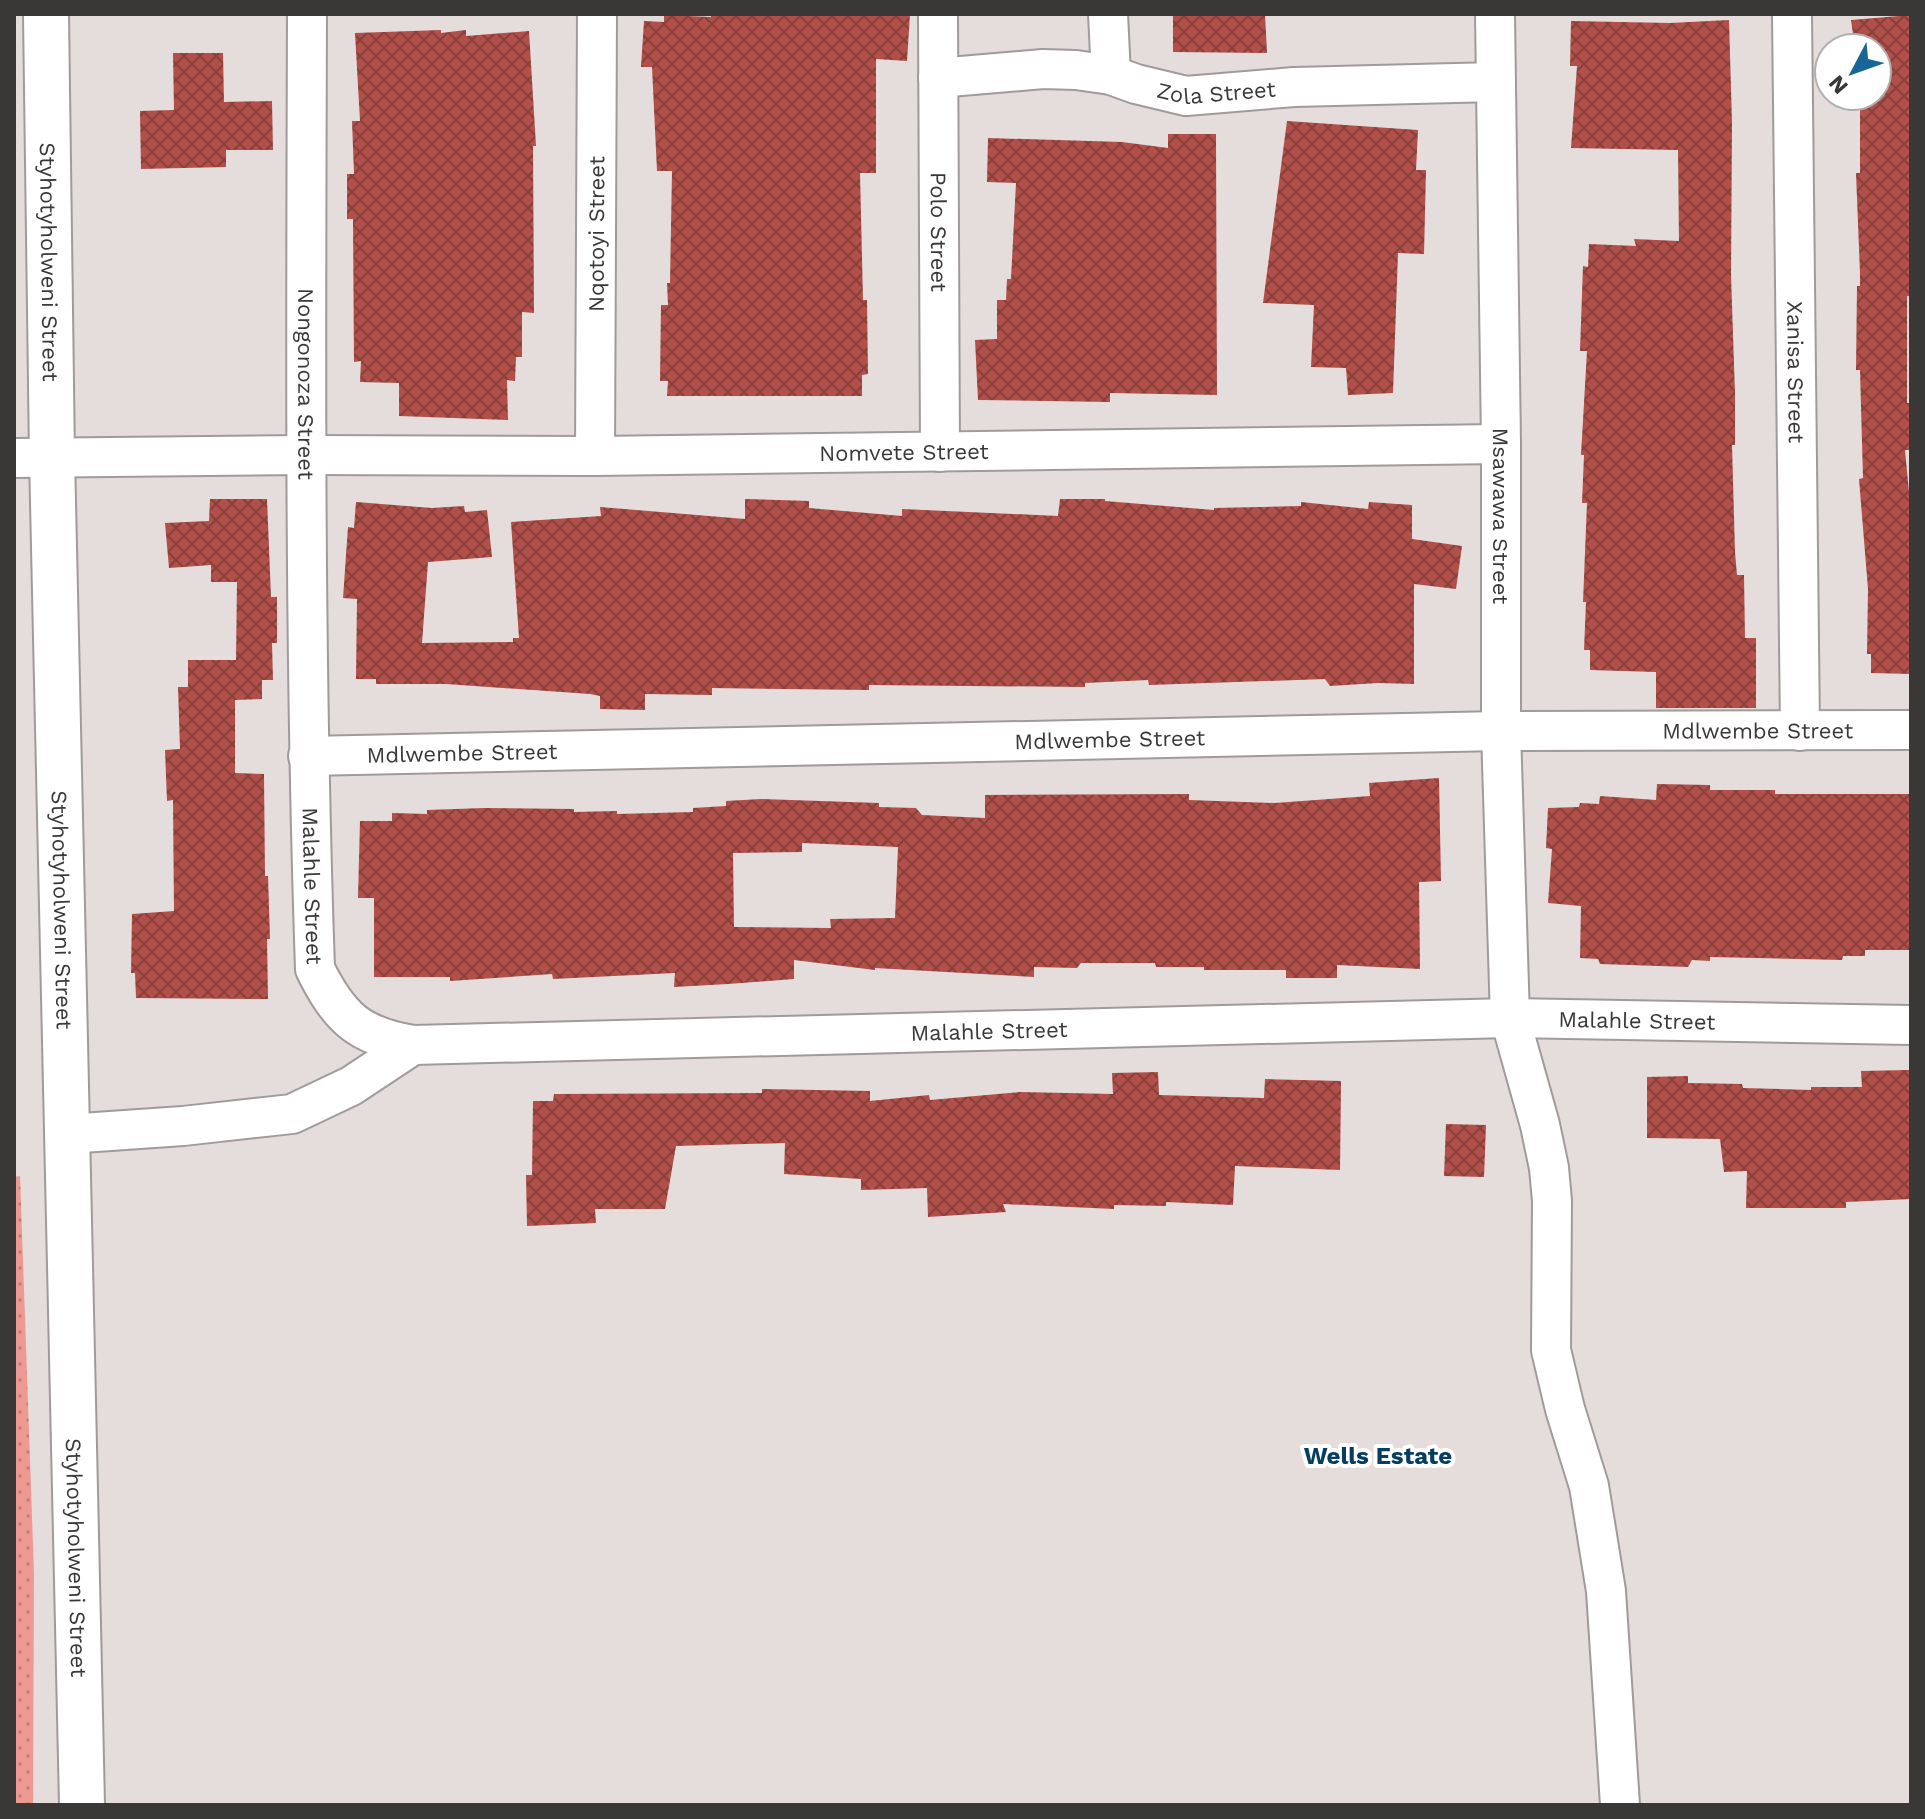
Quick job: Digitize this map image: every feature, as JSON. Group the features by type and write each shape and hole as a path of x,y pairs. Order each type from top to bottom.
{"street":[{"name":"Styhotyholweni Street","path":"46,14 33,458 67,1134 82,1805"},
{"name":"Nongonoza Street","path":"307,14 305,455 308,756"},
{"name":"Nqotoyi Street","path":"595,456 597,14"},
{"name":"Polo Street","path":"938,14 940,452"},
{"path":"1108,14 1111,75"},
{"name":"Msawawa Street","path":"1495,14 1501,444 1501,731 1510,1018 1549,1168 1552,1201 1551,1350 1589,1486 1606,1591 1620,1805"},
{"name":"Xanisa Street","path":"1792,14 1800,731"},
{"name":"Zola Street","path":"938,78 1043,69 1111,75 1186,96 1294,87 1496,82"},
{"name":"Nomvete Street","path":"33,458 595,456 1501,444"},
{"name":"Mdlwembe Street","path":"308,756 1501,731 1911,730"},
{"name":"Malahle Street","path":"308,756 315,969 329,997 352,1023 382,1040 413,1045 1510,1018 1911,1025"},
{"path":"67,1134 292,1114 351,1086 413,1045"}],"shaded area":[{"path":"20,1176 34,1573 33,1805 14,1805 14,1177"}],"building":[{"path":"711,14 910,14 907,61 876,59 876,173 860,173 868,374 862,375 862,396 667,396 668,381 660,381 661,305 668,305 667,283 670,283 672,171 657,171 652,67 641,67 644,21 664,22 664,15 711,17"},
{"path":"1173,14 1265,14 1267,53 1173,52"},
{"path":"1911,15 1911,296 1907,296 1907,403 1911,403 1911,450 1905,450 1911,513 1911,674 1871,673 1871,654 1867,654 1868,589 1859,479 1863,478 1860,370 1856,370 1857,286 1860,286 1860,273 1856,173 1860,173 1860,112 1893,112 1893,32 1853,32 1851,20"},
{"path":"1729,20 1735,552 1737,575 1744,575 1745,638 1756,638 1756,708 1656,708 1656,672 1590,670 1590,650 1584,650 1587,503 1582,503 1584,455 1581,455 1587,351 1580,351 1583,266 1588,267 1589,244 1636,246 1634,239 1679,241 1678,150 1571,148 1577,66 1570,66 1571,21 1670,23"},
{"path":"441,30 441,33 466,30 466,36 529,31 536,146 533,146 534,313 522,312 522,357 516,357 515,381 507,380 508,420 399,416 399,383 360,382 361,361 354,362 353,219 347,219 347,174 354,174 352,121 360,121 355,33"},
{"path":"173,53 223,53 224,102 272,101 273,150 226,150 226,167 141,169 140,111 174,110"},
{"path":"1287,121 1418,130 1416,170 1426,170 1424,254 1398,253 1393,393 1348,395 1346,368 1311,367 1314,305 1263,303"},
{"path":"1168,134 1216,134 1217,395 1110,393 1110,402 978,400 975,340 997,339 997,300 1006,300 1007,279 1011,279 1016,183 987,182 988,138 1122,142 1168,148"},
{"path":"210,499 267,499 271,597 277,597 277,643 272,643 273,680 262,680 262,699 235,700 235,773 264,774 265,876 268,876 270,939 267,939 268,999 136,998 135,973 131,973 132,914 174,911 173,800 167,801 165,750 180,749 178,687 188,687 188,660 236,660 237,582 211,582 211,565 169,568 165,523 209,521"},
{"path":"745,499 809,501 809,508 902,516 902,509 1058,516 1060,499 1105,499 1214,510 1301,506 1301,502 1368,509 1369,502 1412,505 1412,539 1462,546 1456,589 1414,584 1414,684 1330,686 1325,679 1149,685 1148,680 1085,683 1085,687 869,685 869,690 712,688 712,695 645,694 645,710 600,709 600,696 590,694 446,684 376,684 376,679 356,679 357,599 343,598 348,527 354,528 356,502 432,508 464,506 465,512 487,510 492,557 428,562 422,643 513,642 513,638 519,638 511,522 601,516 600,507 745,519"},
{"path":"1439,778 1441,881 1419,882 1420,969 1337,965 1337,978 1286,978 1286,970 1204,970 1204,967 1156,967 1155,963 1081,963 1077,968 1034,967 1034,977 875,970 794,960 794,979 674,987 675,973 553,979 552,974 450,981 450,977 374,977 374,898 358,898 360,821 392,821 392,813 427,814 427,810 484,808 574,809 574,812 617,811 617,814 693,812 693,808 726,806 726,801 761,799 879,803 879,807 916,808 922,815 985,818 985,795 1189,794 1189,800 1275,803 1370,796 1369,783","holes":["802,843 898,847 895,918 830,919 831,928 734,927 733,853 802,852"]},
{"path":"1657,784 1710,785 1710,790 1775,790 1775,794 1911,794 1911,950 1865,950 1865,956 1843,956 1842,960 1710,957 1710,961 1692,960 1688,967 1600,964 1598,959 1580,958 1581,906 1548,903 1552,849 1546,848 1548,808 1579,807 1580,803 1599,804 1600,796 1656,800"},
{"path":"1909,1070 1911,1199 1846,1202 1846,1208 1746,1208 1747,1171 1724,1172 1720,1139 1647,1138 1647,1077 1688,1076 1688,1083 1811,1090 1811,1087 1862,1087 1861,1071"},
{"path":"1158,1072 1159,1095 1264,1098 1265,1079 1341,1081 1340,1170 1235,1166 1233,1205 1166,1202 1166,1206 1114,1205 1114,1209 1003,1204 1006,1212 928,1217 927,1188 861,1190 861,1179 784,1174 785,1143 676,1146 665,1209 595,1209 596,1223 527,1226 526,1175 532,1175 533,1101 553,1101 554,1094 762,1093 762,1089 870,1091 870,1101 929,1095 930,1100 1020,1092 1113,1094 1112,1073"},
{"path":"1446,1124 1486,1125 1484,1177 1444,1176"}],"district":[{"name":"Wells Estate","path":"1378,1456"}]}
